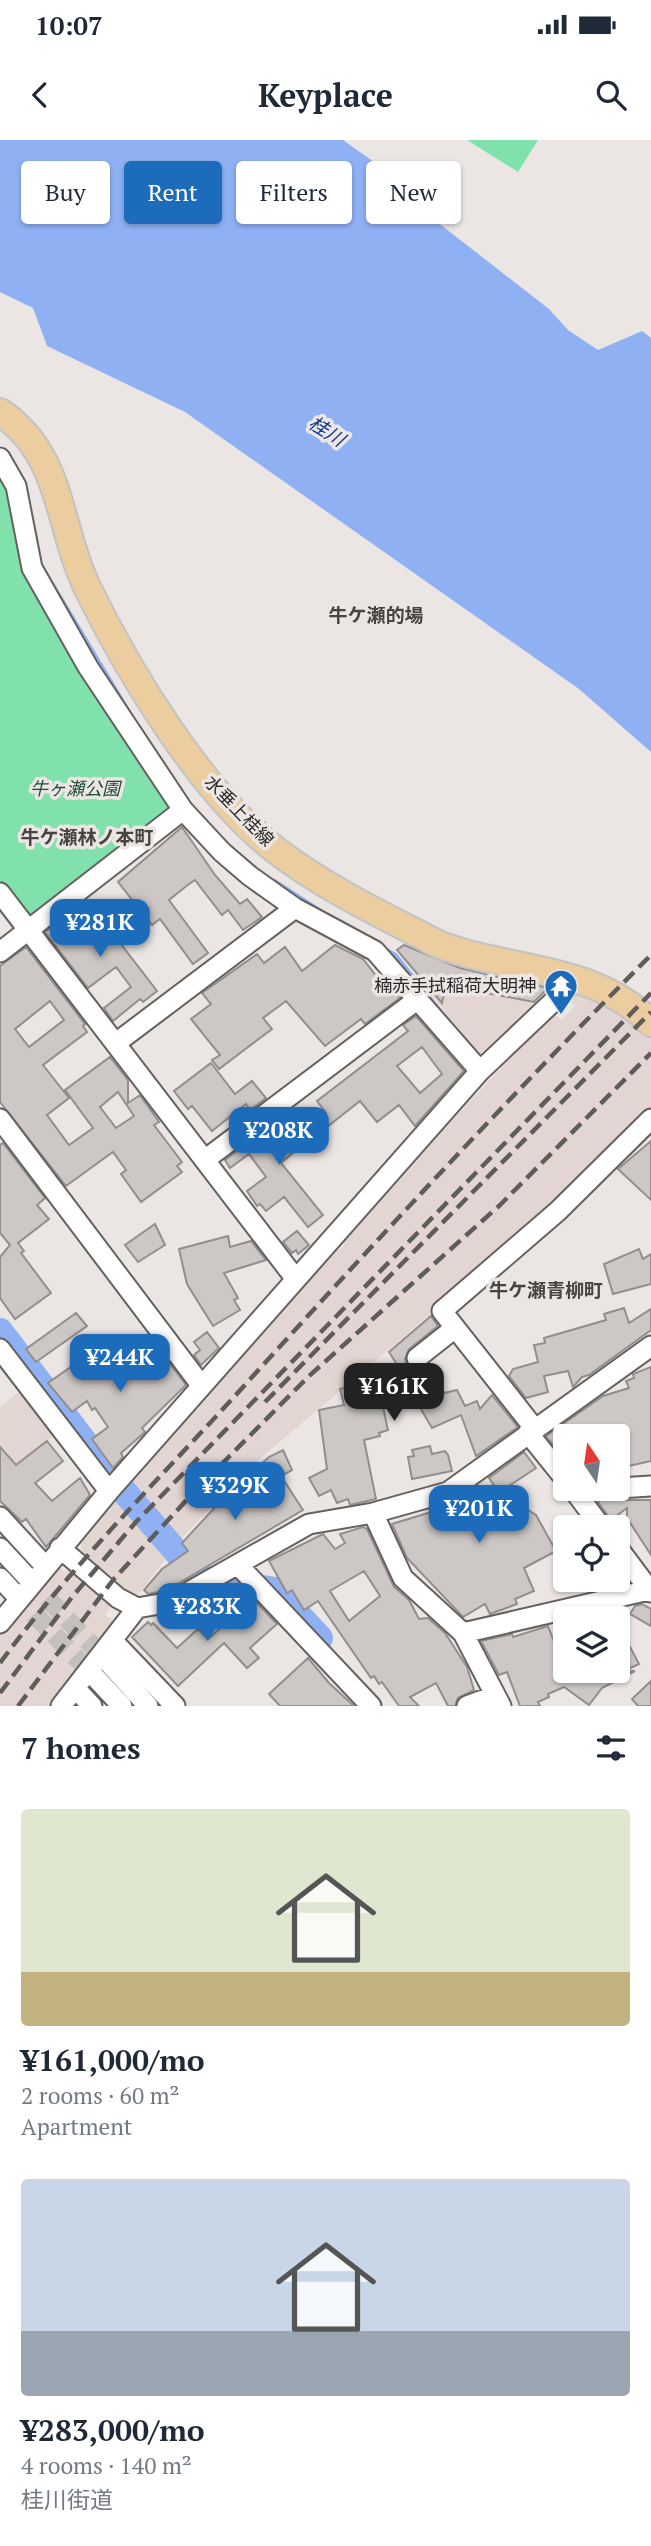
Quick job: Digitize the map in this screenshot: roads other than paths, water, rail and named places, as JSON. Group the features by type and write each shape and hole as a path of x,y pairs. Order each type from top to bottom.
{"main road":[{"name":"水垂上桂線","path":"0,412 30,439 46,462 79,568 125,657 215,792 243,822 303,869 438,944 569,986 604,988 651,1023"}],"street":[{"path":"0,458 16,486 32,568 92,674 183,810 222,852 295,908 375,951 480,1071"},
{"path":"0,952 183,810"},
{"path":"0,893 295,1278"},
{"path":"116,1043 295,908"},
{"path":"2,1615 295,1278 480,1071 569,986"},
{"path":"206,1159 418,999"},
{"path":"0,1119 201,1385"},
{"path":"553,1462 442,1311 558,1211 651,1119"},
{"path":"417,1358 455,1328"},
{"path":"60,1548 118,1598 137,1608 171,1602 309,1524 373,1513 448,1492 651,1346"},
{"path":"0,1349 113,1486"},
{"path":"630,1487 651,1486"},
{"path":"373,1513 403,1578 463,1633 498,1701 467,1706"},
{"path":"0,1517 45,1566"},
{"path":"0,1548 26,1577"},
{"path":"463,1633 650,1591 630,1564"},
{"path":"238,1566 371,1706"},
{"path":"61,1706 137,1608"},
{"path":"112,1640 175,1706"},
{"path":"122,1706 100,1669 148,1706"},
{"path":"75,1688 92,1706"}],"water":[{"name":"桂川","path":"0,140 343,140 373,161 366,161 366,224 440,224 549,309 568,330 598,350 642,331 651,338 651,752 579,689 185,412 47,346 33,308 0,292"}],"waterway":[{"path":"43,569 127,709"},
{"path":"274,881 320,911"},
{"path":"384,949 395,955 439,1010"},
{"path":"523,1018 537,1004"},
{"path":"0,1331 109,1474 199,1578 275,1590 320,1638"}],"tunnel":[{"path":"27,1577 107,1661"},
{"path":"14,1593 94,1676"}],"railway":[{"path":"0,1663 55,1594 143,1494 440,1173 651,955"},
{"path":"0,1693 72,1597 135,1523 651,993"},
{"path":"265,1402 651,1012"},
{"path":"18,1706 113,1580 194,1492 309,1376 500,1205 651,1053"}],"place":[{"name":"楠赤手拭稲荷大明神","path":"561,1016"}],"district":[{"name":"牛ケ瀬的場","path":"376,615"},
{"name":"牛ケ瀬林ノ本町","path":"87,837"},
{"name":"牛ケ瀬青柳町","path":"546,1290"}],"park label":[{"name":"牛ヶ瀬公園","path":"75,789"}]}
